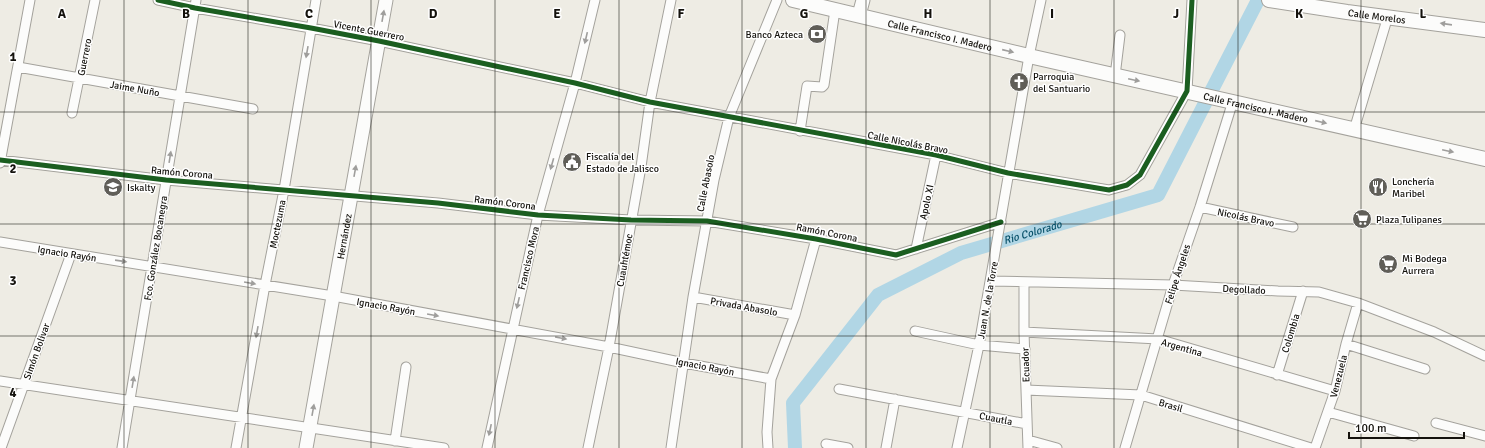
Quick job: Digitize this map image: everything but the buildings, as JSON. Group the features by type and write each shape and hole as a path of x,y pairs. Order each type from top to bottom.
{"main road":[{"name":"Calle Francisco I. Madero","path":"793,0 1115,76 1202,94 1485,159"},
{"name":"Calle Morelos","path":"1273,0 1347,12 1388,16 1485,30"}],"street":[{"path":"0,161 30,0"},
{"name":"Guerrero","path":"72,113 95,0"},
{"name":"Vicente Guerrero","path":"158,0 195,4 379,41 575,83"},
{"name":"Moctezuma","path":"236,448 265,285 284,190 316,0"},
{"name":"Hernández","path":"306,448 386,0"},
{"name":"Francisco Mora","path":"486,448 538,215 575,83 595,0"},
{"name":"Cuauhtémoc","path":"588,448 609,347 641,167 650,102 671,0"},
{"name":"Calle Abasolo","path":"671,448 693,297 714,180 729,117 776,0"},
{"path":"859,15 863,0"},
{"name":"Juan N. de la Torre","path":"957,448 979,345 1029,56 1041,0"},
{"path":"1187,91 1192,0"},
{"name":"Fco. González Bocanegra","path":"122,448 195,4"},
{"path":"800,131 808,86 822,87 824,85 835,10"},
{"path":"1354,130 1388,16"},
{"path":"1115,76 1120,35"},
{"name":"Jaime Nuño","path":"18,67 253,109"},
{"name":"Calle Nicolás Bravo","path":"575,83 650,102 936,155 1008,173 1109,190 1127,185 1140,175 1187,91"},
{"name":"Felipe Ángeles","path":"1125,448 1173,285 1200,207 1231,101"},
{"name":"Apolo XI","path":"916,249 936,155"},
{"name":"Ramón Corona","path":"0,161 166,180 438,203 538,215 631,220 707,221 816,239 896,255 1000,226"},
{"name":"Nicolás Bravo","path":"1200,207 1293,226"},
{"path":"768,448 771,379 795,315 816,239"},
{"name":"Ignacio Rayón","path":"0,242 333,296 609,347 771,379"},
{"name":"Simón Bolivar","path":"1,448 71,254"},
{"name":"Degollado","path":"990,281 1173,285 1319,292 1358,303 1434,332 1485,356"},
{"name":"Ecuador","path":"1024,282 1024,332 1028,444"},
{"name":"Colombia","path":"1277,375 1303,291"},
{"name":"Privada Abasolo","path":"693,297 795,315"},
{"name":"Venezuela","path":"1315,448 1335,391 1346,344 1358,303"},
{"path":"915,331 979,345 1025,349"},
{"name":"Argentina","path":"1024,332 1158,340 1335,391"},
{"path":"1346,344 1425,369"},
{"path":"395,441 406,367"},
{"path":"0,381 444,448"},
{"name":"Cuautla","path":"839,389 1027,424"},
{"name":"Brasil","path":"1026,390 1140,395 1311,448"},
{"path":"886,448 895,399"},
{"path":"1328,412 1414,436"},
{"path":"1436,423 1485,436"},
{"path":"826,444 848,448"},
{"path":"1028,444 1057,448"}],"waterway":[{"name":"Rio Colorado","path":"795,448 793,403 878,295 961,253 1158,195 1258,0"}],"cycle path":[{"path":"158,0 379,41 575,83 650,102 936,155 1008,173 1109,190 1127,185 1140,175 1187,91 1192,0"},
{"path":"0,160 166,180 438,203 538,215 631,220 707,221 816,239 896,255 1001,222"}],"place":[{"name":"Banco Azteca","path":"817,34"},
{"name":"Parroquia del Santuario","path":"1019,82"},
{"name":"Fiscalía del Estado de Jalisco","path":"572,162"},
{"name":"Iskalty","path":"113,187"},
{"name":"Lonchería Maribel","path":"1378,187"},
{"name":"Plaza Tulipanes","path":"1362,219"},
{"name":"Mi Bodega Aurrera","path":"1388,264"}]}
